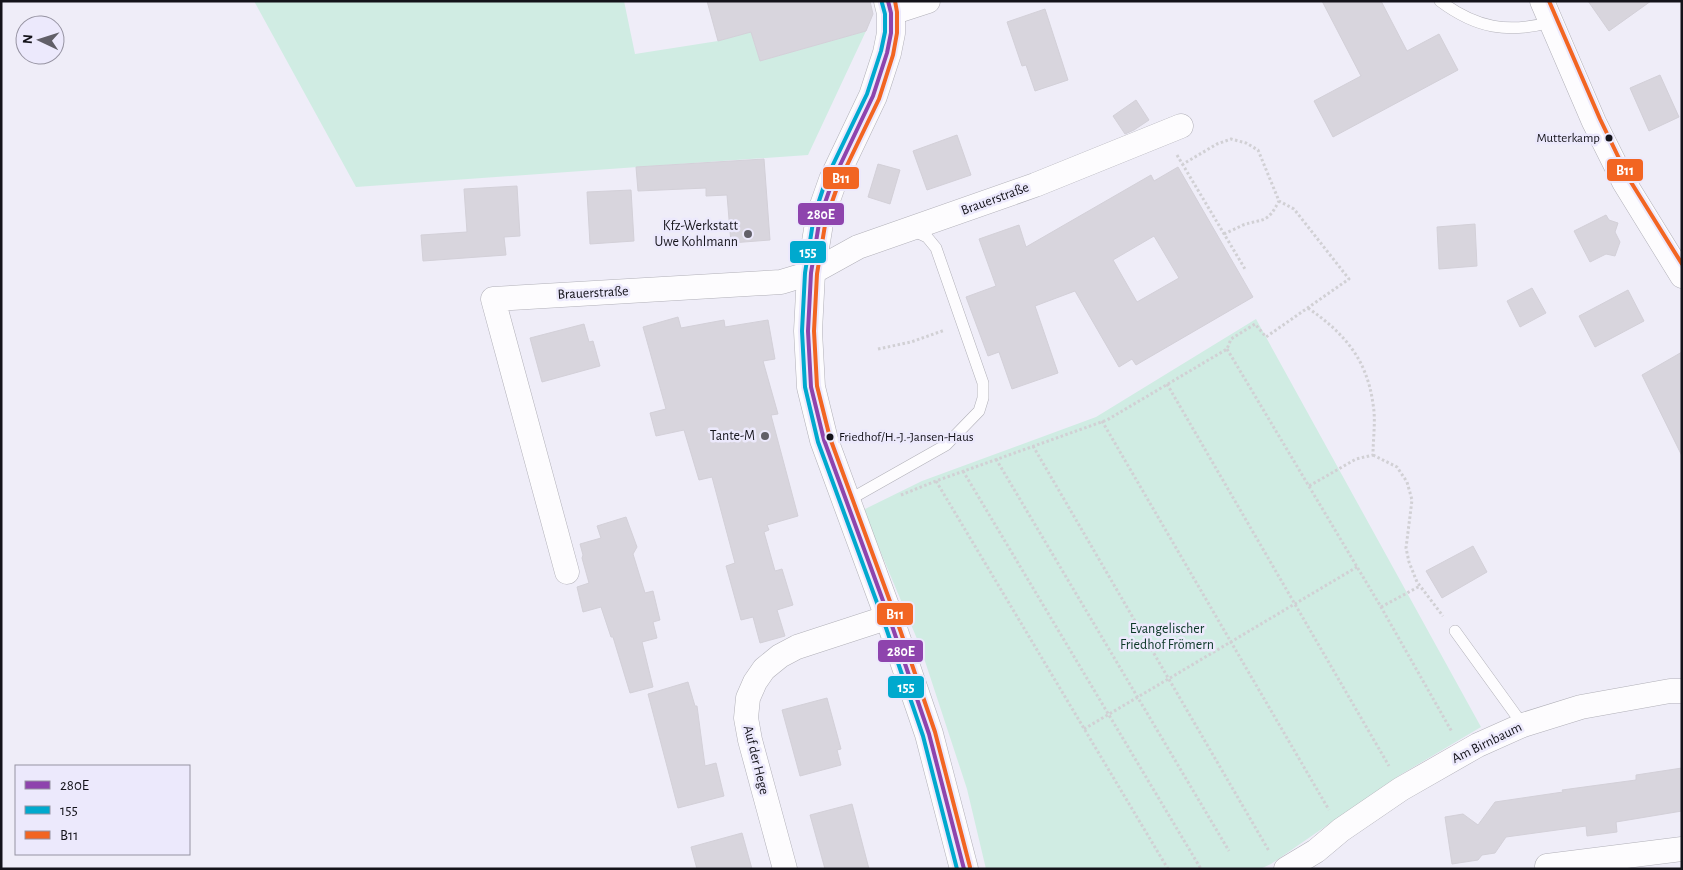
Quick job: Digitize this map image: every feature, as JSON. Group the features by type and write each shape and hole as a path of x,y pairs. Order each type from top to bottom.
{"main road":[{"path":"890,7 891,33 887,53 873,96 833,180 820,216 812,274 808,331 811,387 824,440 889,617 928,734 964,869"}],"street":[{"path":"890,7 928,1"},
{"path":"1546,12 1594,122 1624,182 1682,276"},
{"name":"Brauerstraße","path":"567,572 493,299 781,282 812,274 858,247 1035,185 1172,130"},
{"name":"Auf der Hege","path":"785,869 750,740 746,718 748,698 755,682 764,669 797,646 889,617"},
{"name":"Am Birnbaum","path":"1282,859 1318,860 1341,830 1401,789 1478,745 1523,725 1582,707 1670,691 1682,691"},
{"path":"1546,866 1682,849"}],"lane":[{"path":"1440,1 1477,23 1506,29 1530,28 1546,12"},
{"path":"847,501 946,445 978,411 983,398 983,383 936,248 927,237 910,229"},
{"path":"1455,631 1523,725"}],"path":[{"path":"1172,130 1183,164 1245,269"},
{"path":"1168,869 936,481 1102,422 1227,349 1231,339 1255,324 1266,337 1349,279 1294,209 1279,201 1258,150 1246,142 1231,140 1217,144 1183,164"},
{"path":"1224,234 1243,225 1262,222 1272,215 1279,201"},
{"path":"1308,308 1326,321 1344,338 1358,356 1368,381 1374,405 1372,455"},
{"path":"878,348 911,342 962,324"},
{"path":"1227,349 1358,567 1454,736"},
{"path":"1166,384 1393,774"},
{"path":"1102,422 1331,814"},
{"path":"1033,446 1270,853 1282,859"},
{"path":"1309,486 1356,459 1372,455 1397,467 1408,482 1412,500 1406,548 1409,562 1420,586 1455,631"},
{"path":"996,459 1229,851"},
{"path":"963,471 1201,869"},
{"path":"1084,729 1295,606 1358,567"},
{"path":"1381,607 1420,586"}],"green space":[{"path":"254,1 624,1 635,54 718,41 751,32 760,61 866,31 808,155 356,187"},
{"name":"Evangelischer Friedhof Frömern","path":"1256,319 1481,727 1400,775 1271,864 1260,869 986,869 967,789 920,646 863,510 922,481 1096,417"}],"building":[{"path":"707,1 870,1 873,14 866,31 760,61 751,32 718,41"},
{"path":"1322,1 1381,1 1407,51 1439,34 1458,70 1333,137 1314,101 1361,76"},
{"path":"1588,1 1651,1 1609,31"},
{"path":"1045,9 1068,80 1035,91 1026,65 1022,66 1007,22"},
{"path":"1660,75 1679,117 1649,131 1630,88"},
{"path":"1136,100 1149,120 1125,134 1113,116"},
{"path":"957,135 971,175 927,190 913,151"},
{"path":"764,159 770,240 731,243 727,195 706,196 706,188 638,191 636,167"},
{"path":"878,164 900,170 890,204 868,197"},
{"path":"1178,167 1253,297 1136,365 1132,359 1119,367 1075,291 1035,306 1058,373 1012,389 999,352 988,356 966,297 996,286 979,239 1019,225 1026,247 1151,175 1154,181","holes":["1154,236 1179,278 1137,302 1113,260"]},
{"path":"517,186 520,236 504,237 506,255 423,261 421,235 467,232 464,189"},
{"path":"631,190 634,241 590,244 587,192"},
{"path":"1606,215 1609,220 1618,223 1615,232 1620,242 1615,256 1606,254 1590,262 1574,231"},
{"path":"1475,224 1477,266 1439,269 1437,227"},
{"path":"1532,288 1546,313 1520,327 1507,301"},
{"path":"1628,290 1644,321 1595,347 1579,316"},
{"path":"678,317 681,328 724,320 725,327 768,320 775,359 763,361 778,414 771,415 798,516 767,525 769,530 764,532 775,571 782,569 793,605 777,610 785,636 760,643 753,617 741,620 726,566 735,563 712,477 699,480 684,430 656,436 650,413 666,409 643,327"},
{"path":"584,324 589,342 593,341 600,366 542,382 530,338"},
{"path":"1682,352 1682,456 1642,375"},
{"path":"626,517 637,547 633,554 645,593 653,591 660,620 653,622 657,638 642,642 653,687 630,693 613,637 611,637 601,607 583,612 577,587 589,583 580,544 601,538 597,526"},
{"path":"1473,546 1487,572 1442,598 1426,571"},
{"path":"688,682 695,706 697,706 705,766 716,763 724,796 678,808 648,694"},
{"path":"827,698 841,749 837,750 841,765 800,776 782,710"},
{"path":"1682,768 1682,811 1616,822 1617,832 1587,836 1586,826 1506,837 1495,853 1482,855 1478,860 1452,864 1445,817 1463,814 1478,825 1495,802 1563,792 1562,790 1636,780 1636,775"},
{"path":"852,804 869,869 825,869 810,815"},
{"path":"742,833 752,869 697,869 691,847"}],"transit line":[{"name":"280E","path":"888,1 891,13 891,33 887,53 873,96 833,180 820,217 811,273 808,331 811,387 824,440 889,617 929,734 964,869"},
{"name":"B11","path":"895,1 897,33 893,55 879,99 839,182 826,219 817,274 814,331 817,386 830,438 895,615 935,732 970,867"},
{"name":"B11","path":"1549,1 1600,119 1629,179 1682,264"},
{"name":"155","path":"882,3 885,14 885,32 881,51 867,94 827,177 814,216 805,273 802,331 805,387 818,442 883,619 923,736 957,869"}],"place":[{"name":"Mutterkamp","path":"1609,138"},
{"name":"Kfz-Werkstatt Uwe Kohlmann","path":"748,234"},
{"name":"Tante-M","path":"765,436"},
{"name":"Friedhof/H.-J.-Jansen-Haus","path":"830,437"}]}
